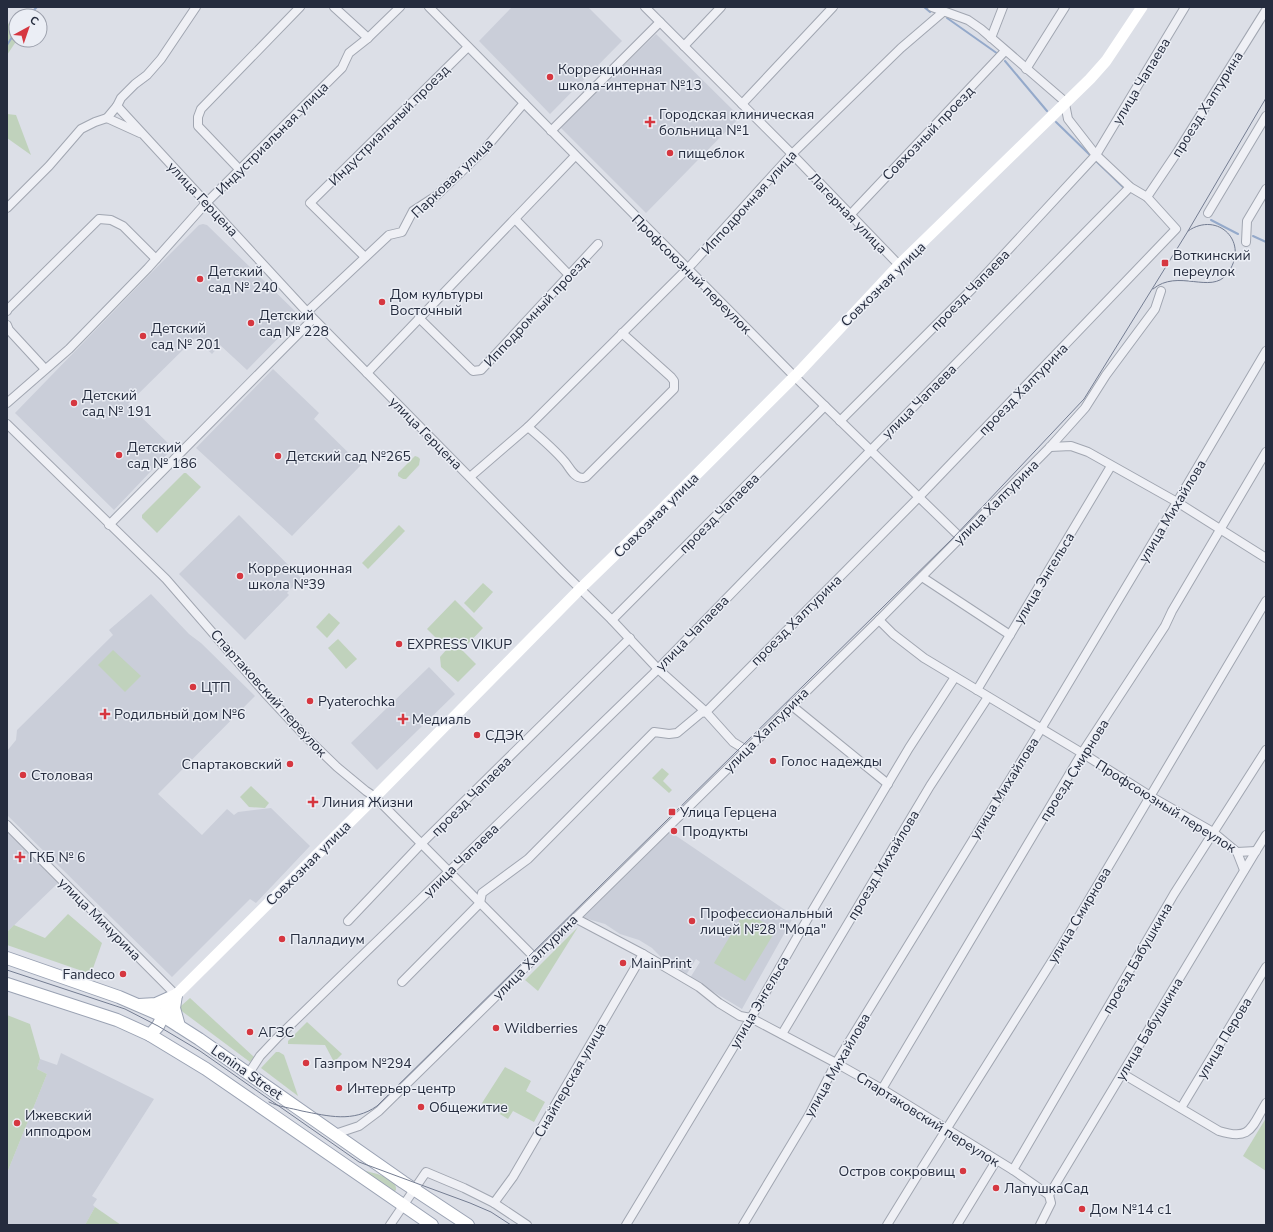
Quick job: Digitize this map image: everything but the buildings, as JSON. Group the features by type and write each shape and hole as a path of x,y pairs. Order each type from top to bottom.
{"main road":[{"name":"Lenina Street","path":"7,958 120,997 163,1016 249,1073 414,1189 468,1225"},
{"name":"Lenina Street","path":"7,984 117,1020 150,1035 206,1069 432,1225"},
{"path":"138,1005 156,1004 176,995"},
{"path":"176,995 174,1008 179,1026"},
{"path":"150,1035 158,1026 163,1016"}],"street":[{"path":"7,208 49,166 81,129 107,118 117,106 121,98 135,84 147,75 161,59 196,7"},
{"path":"240,170 198,126 198,117 201,109 300,7"},
{"path":"334,7 368,38"},
{"name":"Индустриальная улица","path":"7,403 70,349 156,259 206,203 342,68 349,53 368,38 400,7"},
{"name":"Профсоюзный переулок","path":"429,7 794,376 960,537"},
{"name":"Лагерная улица","path":"645,7 792,154 899,265"},
{"path":"684,46 721,7"},
{"path":"742,104 833,7"},
{"path":"932,7 968,20 981,29 1062,100 1065,104 1068,119 1096,155 1130,187 1148,197"},
{"path":"991,38 1003,7"},
{"path":"1026,69 1065,7"},
{"name":"Совхозная улица","path":"163,1016 167,1006 176,995 794,376 899,265 1065,104 1106,61 1142,7"},
{"name":"улица Чапаева","path":"1096,155 1186,7"},
{"name":"проезд Халтурина","path":"402,982 480,903 482,893 528,859 654,732 669,734 677,733 701,712 706,712 919,497 1176,229 1148,197 1266,10"},
{"name":"Ипподромная улица","path":"470,477 528,427 687,269 792,154 902,48 943,12"},
{"path":"551,131 660,22"},
{"name":"Индустриальный проезд","path":"364,257 310,203 468,47"},
{"name":"Совхозный проезд","path":"850,215 1005,51"},
{"name":"Парковая улица","path":"306,312 364,257 389,236 402,232 413,211 436,196 484,150 524,103"},
{"name":"улица Герцена","path":"117,106 306,312 658,668 706,712 733,742 746,750"},
{"path":"1208,213 1266,116"},
{"path":"107,118 142,134"},
{"name":"проезд Чапаева","path":"840,421 973,288 1096,155"},
{"path":"367,373 575,156"},
{"name":"улица Чапаева","path":"249,1073 260,1056 277,1038 658,668 1130,187"},
{"path":"1246,242 1247,221 1266,189"},
{"path":"7,312 8,309 99,219 112,220 123,226 156,259"},
{"path":"515,219 569,276"},
{"name":"Ипподромный проезд","path":"419,318 473,371 481,370 598,244"},
{"name":"улица Халтурина","path":"335,1134 359,1126 379,1111 879,620 1050,447 1085,408 1106,375 1155,309 1161,291"},
{"path":"109,524 313,319"},
{"path":"7,325 9,330 45,369"},
{"path":"528,427 549,445 576,476 583,478 586,477 674,389 674,381 622,333"},
{"name":"улица Михайлова","path":"743,1225 808,1115 836,1063 1041,729 1266,351"},
{"name":"проезд Чапаева","path":"612,620 825,406"},
{"name":"Спартаковский переулок","path":"7,424 171,584 264,692 306,737 337,767 366,791 375,796 535,958"},
{"path":"1050,447 1071,446 1088,452 1177,502 1266,558"},
{"name":"проезд Смирнова","path":"882,1090 1082,753 1165,626 1172,611 1266,452"},
{"name":"улица Энгельса","path":"977,690 1111,466"},
{"path":"922,577 1010,635"},
{"name":"улица Смирнова","path":"887,1225 1059,950 1266,601"},
{"name":"Профсоюзный переулок","path":"879,620 893,634 924,658 1082,753 1150,796 1213,832 1237,852 1256,851"},
{"name":"проезд Чапаева","path":"348,921 422,843 630,638"},
{"name":"улица Энгельса","path":"626,1225 751,1018 808,918 909,748 956,677"},
{"name":"проезд Михайлова","path":"782,1034 926,793 988,697"},
{"path":"791,705 888,784"},
{"name":"проезд Бабушкина","path":"1013,1170 1174,894 1266,750"},
{"name":"улица Мичурина","path":"7,825 176,995"},
{"name":"улица Бабушкина","path":"1040,1225 1051,1203 1049,1195 1123,1074 1244,870 1266,836"},
{"path":"1237,852 1244,870"},
{"name":"Спартаковский переулок","path":"574,918 643,954 699,986 719,1003 740,1016 751,1018 836,1063 1013,1170 1049,1195"},
{"name":"Снайперская улица","path":"494,1203 513,1177 643,954"},
{"name":"улица Перова","path":"1181,1108 1266,967"},
{"path":"1123,1074 1219,1131 1232,1135 1241,1135 1248,1132 1266,1103"},
{"path":"956,1225 996,1161"},
{"path":"390,1225 426,1172 464,1188 494,1203 527,1225"}],"shaded area":[{"name":"Коррекционная школа-интернат №13","path":"512,7 588,7 622,41 550,114 479,41"},
{"name":"Городская клиническая больница №1","path":"656,34 740,117 646,213 560,127"},
{"path":"199,225 207,225 300,316 247,370 220,345 212,354 195,338 128,404 173,448 114,510 15,413 146,278"},
{"name":"Детский сад №265","path":"273,369 319,413 314,419 361,465 292,536 196,448"},
{"name":"Коррекционная школа №39","path":"239,515 301,578 287,593 289,595 245,640 179,574"},
{"path":"151,594 189,634 201,643 255,696 158,794 202,835 227,809 234,815 238,812 271,808 310,846 256,903 250,899 172,977 7,815 7,751 16,740 17,730 113,635 109,630"},
{"name":"Медиаль","path":"429,667 455,694 377,770 351,743"},
{"name":"ГКБ № 6","path":"7,831 58,883 7,932"},
{"name":"Профессиональный лицей №28 \"Мода\"","path":"669,831 794,916 742,1009 690,978 700,962 696,959 686,975 664,960 652,948 639,940 620,934 605,924 581,917"},
{"path":"61,1053 154,1099 92,1196 97,1199 93,1205 95,1207 85,1225 7,1225 7,1173 47,1074 37,1069 40,1059 57,1065"}],"green space":[{"path":"8,24 8,48 12,48 7,55"},
{"path":"7,114 16,115 31,155 7,138"},
{"path":"415,456 420,459 419,465 406,479 398,476 398,473"},
{"path":"184,473 186,473 201,487 157,533 142,518 142,515"},
{"path":"399,525 405,531 368,569 362,563"},
{"path":"483,583 493,592 474,613 464,603"},
{"path":"455,600 483,628 462,650 476,664 458,682 441,667 440,657 447,649 427,629"},
{"path":"329,613 340,623 327,638 316,627"},
{"path":"338,639 357,659 346,669 328,648"},
{"path":"113,650 141,676 125,692 98,665"},
{"path":"662,768 669,774 663,781 672,790 669,793 652,778"},
{"path":"251,786 269,803 265,808 249,807 240,797"},
{"path":"745,911 776,930 745,981 714,963"},
{"path":"68,914 102,943 91,974 7,945 7,932 14,925 45,938"},
{"path":"578,927 538,991 525,980"},
{"path":"190,998 254,1057 250,1062 180,1009 181,1006"},
{"name":"Ижевский ипподром","path":"7,1015 30,1024 40,1059 37,1069 47,1074 7,1173"},
{"path":"307,1022 342,1054 334,1062 325,1045 288,1044 288,1041"},
{"path":"276,1052 284,1055 298,1096 261,1068"},
{"path":"505,1067 531,1081 526,1091 545,1102 534,1122 513,1111 508,1119 482,1103"},
{"path":"1266,1118 1266,1171 1243,1156"},
{"path":"357,1169 375,1173 387,1178 395,1185 396,1190 394,1192"},
{"path":"95,1207 121,1225 85,1225"}],"waterway":[{"path":"924,7 930,12"},
{"path":"947,18 998,54"},
{"path":"1005,61 1047,111"},
{"path":"1056,122 1092,157"},
{"path":"1095,160 1123,187"},
{"path":"1211,220 1238,234"},
{"path":"1253,236 1266,242"}],"tram line":[{"path":"269,1102 302,1111 340,1117 359,1115 377,1106 953,538 1084,399 1188,231 1266,98"},
{"path":"1153,289 1163,283 1173,281 1212,282 1220,280 1227,274 1233,262 1235,251 1233,241 1228,233 1220,227 1210,224 1199,226 1188,231"},
{"path":"7,970 125,1009 158,1026 200,1051 359,1162 470,1203 491,1212 511,1225"}],"place":[{"name":"Коррекционная школа-интернат №13","path":"550,77"},
{"name":"Городская клиническая больница №1","path":"650,122"},
{"name":"пищеблок","path":"670,153"},
{"name":"Воткинский переулок","path":"1165,263"},
{"name":"Детский сад № 240","path":"200,279"},
{"name":"Дом культуры Восточный","path":"382,302"},
{"name":"Детский сад № 228","path":"251,323"},
{"name":"Детский сад № 201","path":"143,336"},
{"name":"Детский сад № 191","path":"74,403"},
{"name":"Детский сад № 186","path":"119,455"},
{"name":"Детский сад №265","path":"278,456"},
{"name":"Коррекционная школа №39","path":"240,576"},
{"name":"EXPRESS VIKUP","path":"399,644"},
{"name":"ЦТП","path":"193,687"},
{"name":"Pyaterochka","path":"310,701"},
{"name":"Родильный дом №6","path":"105,714"},
{"name":"Медиаль","path":"403,719"},
{"name":"СДЭК","path":"477,735"},
{"name":"Голос надежды","path":"773,761"},
{"name":"Спартаковский","path":"290,764"},
{"name":"Столовая","path":"23,775"},
{"name":"Линия Жизни","path":"313,802"},
{"name":"Улица Герцена","path":"672,812"},
{"name":"Продукты","path":"674,831"},
{"name":"ГКБ № 6","path":"20,857"},
{"name":"Профессиональный лицей №28 \"Мода\"","path":"692,921"},
{"name":"Палладиум","path":"282,939"},
{"name":"MainPrint","path":"623,963"},
{"name":"Fandeco","path":"123,974"},
{"name":"Wildberries","path":"496,1028"},
{"name":"АГЗС","path":"250,1032"},
{"name":"Газпром №294","path":"306,1063"},
{"name":"Интерьер-центр","path":"339,1088"},
{"name":"Общежитие","path":"421,1107"},
{"name":"Ижевский ипподром","path":"17,1123"},
{"name":"Остров сокровищ","path":"963,1171"},
{"name":"ЛапушкаСад","path":"996,1188"},
{"name":"Дом №14 с1","path":"1082,1209"}]}
